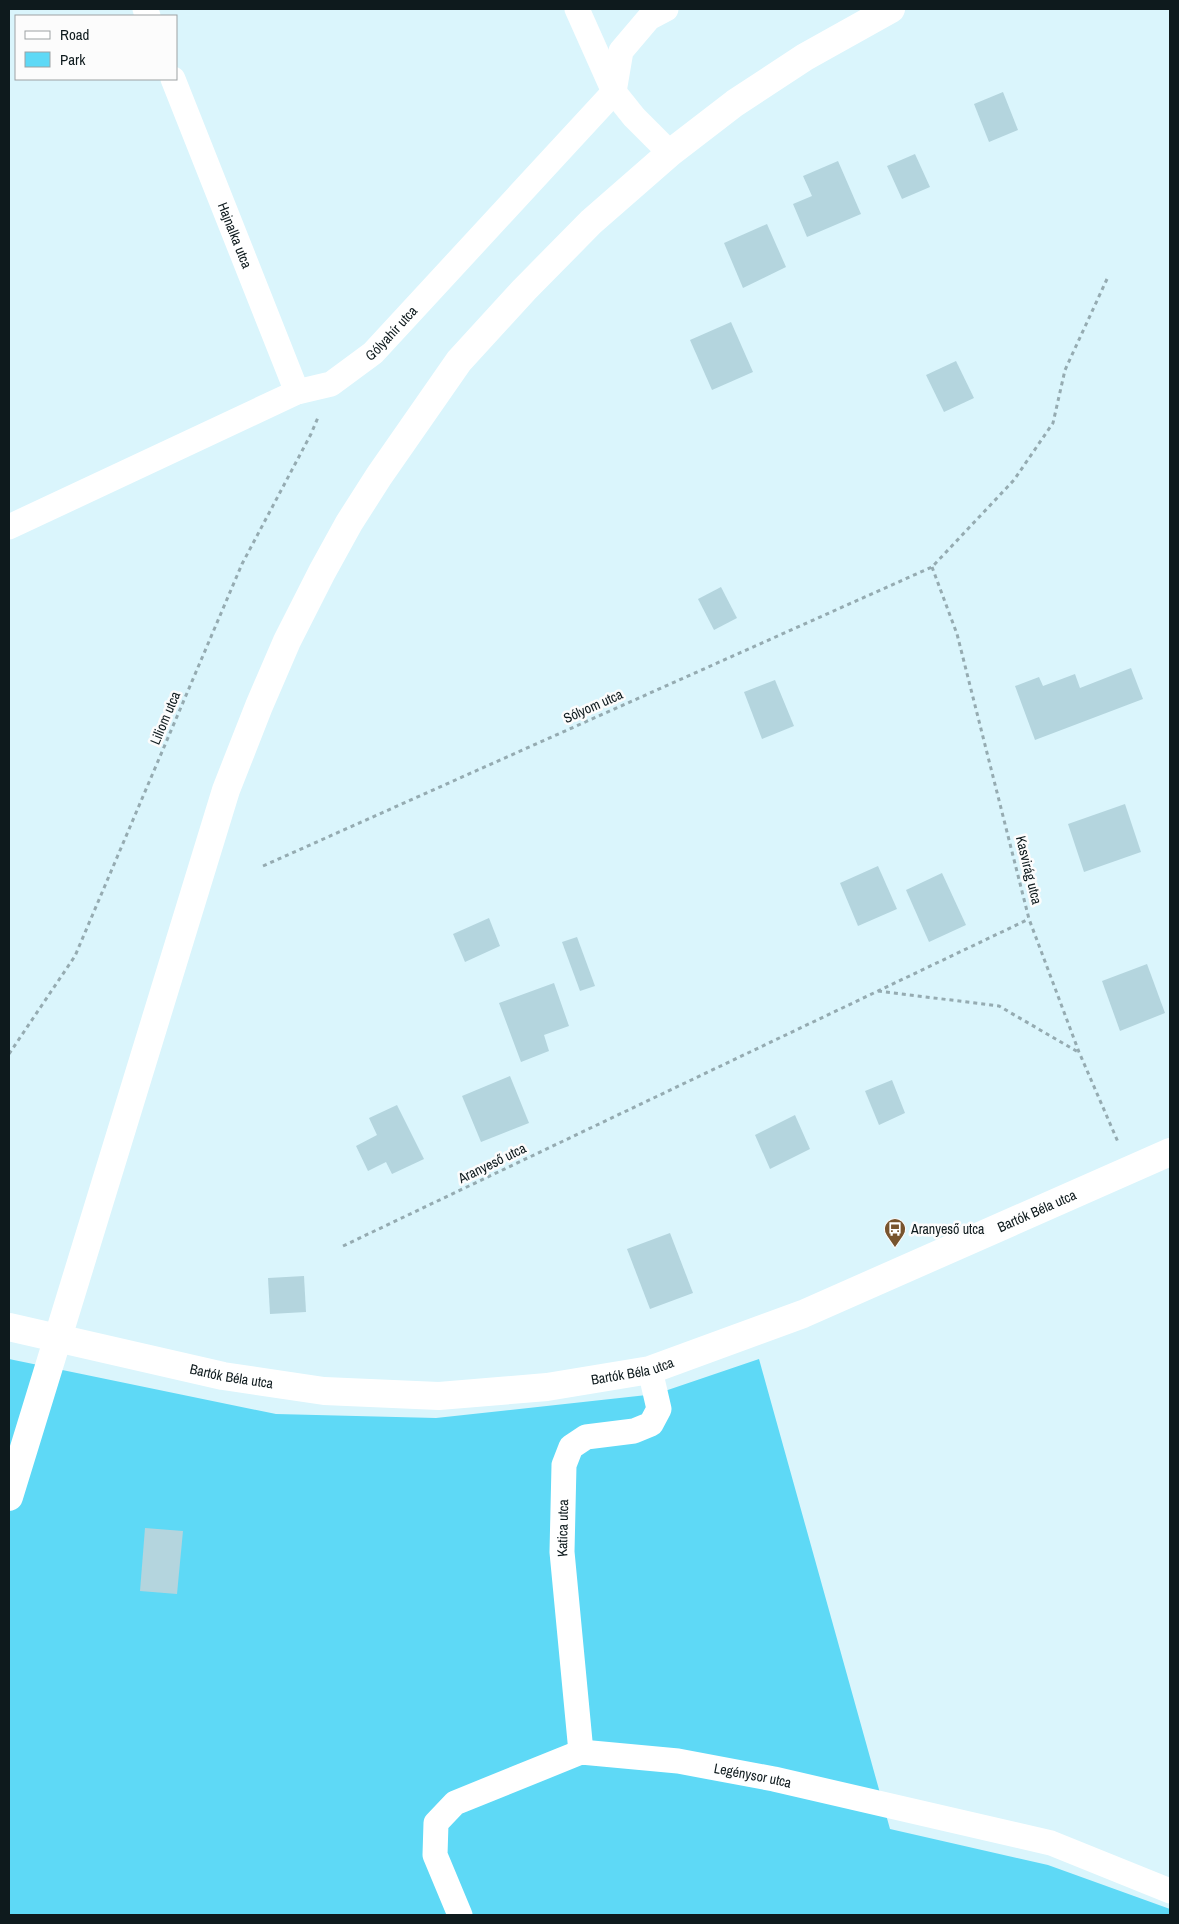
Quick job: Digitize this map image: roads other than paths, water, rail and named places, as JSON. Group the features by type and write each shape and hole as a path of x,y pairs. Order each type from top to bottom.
{"main road":[{"path":"9,1497 226,790 287,641 349,523 378,476 459,361 524,290 592,222 670,153 735,103 805,57 891,9"},
{"name":"Bartók Béla utca","path":"9,1327 223,1376 334,1391 439,1396 547,1387 650,1370 803,1314 1170,1152"}],"street":[{"path":"577,9 614,92 634,117 670,153"},
{"path":"614,92 621,51 649,18 666,9"},
{"name":"Hajnalka utca","path":"173,80 297,392"},
{"name":"Gólyahír utca","path":"9,527 297,392 331,384 373,352 614,92"},
{"name":"Katica utca","path":"581,1752 562,1552 564,1466 572,1447 586,1437 634,1431 651,1424 659,1409 650,1370"},
{"name":"Legénysor utca","path":"460,1915 435,1855 436,1823 455,1803 581,1752 678,1761 755,1776 1051,1843 1170,1891"}],"place":[{"name":"Aranyeső utca","path":"895,1248"}]}
